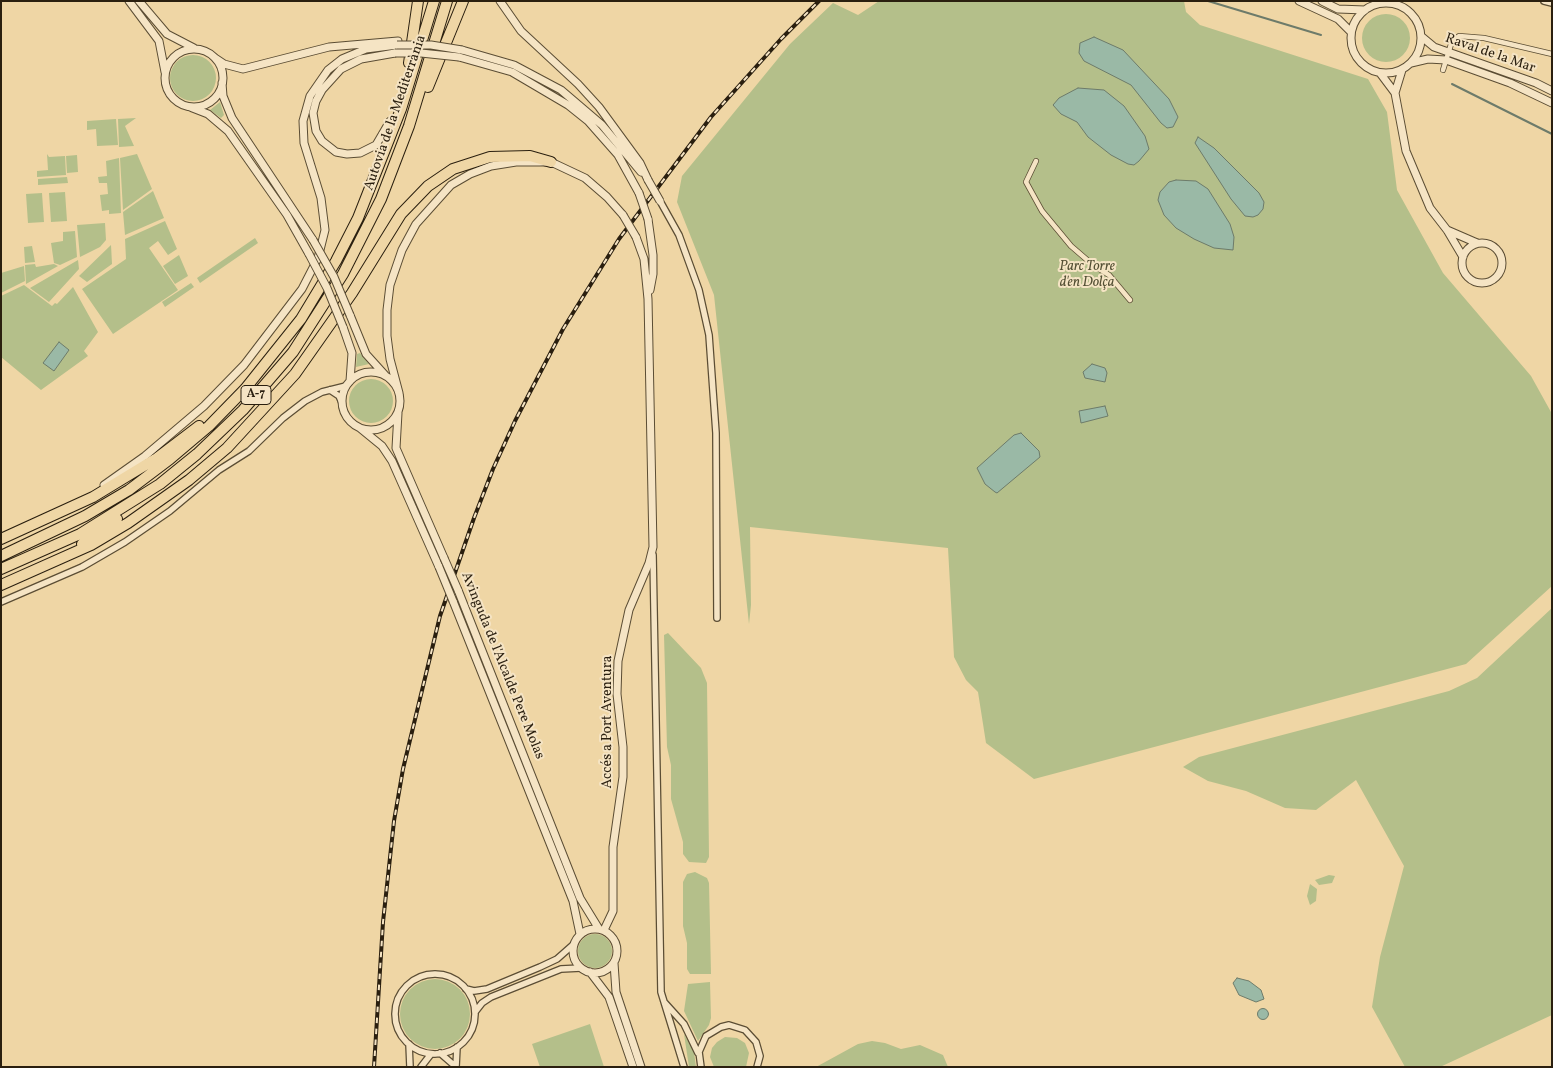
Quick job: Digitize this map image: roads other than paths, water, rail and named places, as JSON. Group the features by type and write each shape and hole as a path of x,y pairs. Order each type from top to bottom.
{"highway":[{"path":"384,149 383,140 410,60 418,1"},
{"name":"Autovia de la Mediterrània","path":"1,556 62,529 129,490 191,442 245,389 301,319 316,296 358,218 409,84 434,1"},
{"name":"Autovia de la Mediterrània","path":"1,569 80,534 160,484 197,454 243,410 277,372 308,330 343,274 381,199 409,126 447,1"},
{"path":"409,126 418,111 463,1"},
{"path":"1,585 106,537 149,510 196,475 245,430 279,393 310,354 401,214 428,186 453,170 490,157 530,156 551,162"},
{"path":"1,539 94,497 157,458 232,397 245,389"},
{"path":"63,558 151,496 160,484"}],"street":[{"path":"129,1 159,41 168,92 181,104 208,114 228,131 282,207 309,254 327,288 352,353 348,383 342,403"},
{"path":"139,1 167,34 224,64 243,69 329,47 431,45 461,53"},
{"path":"500,1 513,22 566,72 599,107 640,163 679,235 699,290 709,335 716,433 717,618"},
{"path":"1299,1 1338,19 1351,32"},
{"path":"1322,1 1338,9 1365,10"},
{"path":"1544,1 1552,3"},
{"path":"1411,64 1420,49 1422,37 1420,26 1414,16 1402,6 1380,3 1365,10 1355,22 1351,32 1352,46 1357,58 1368,68 1380,73 1395,93 1406,151 1417,181 1430,208 1447,230 1463,257 1464,271 1474,281 1488,282 1498,275 1502,266 1500,253 1490,244 1477,243 1447,230"},
{"path":"1443,70 1452,41 1459,36 1484,38 1552,54"},
{"name":"Raval de la Mar","path":"1422,37 1430,45 1536,83 1552,91"},
{"path":"390,121 376,145 360,153 347,154 336,152 322,141 316,131 313,114 316,101 322,90 341,69 361,59 397,46"},
{"path":"73,506 145,456 204,406 244,365 302,289 318,258 325,230 321,198 304,143 303,121 310,96 328,70 342,59 366,49 397,46 421,53 461,53 495,57 537,80 561,90 602,125 648,180"},
{"path":"165,75 167,66 180,52 199,50"},
{"path":"215,58 220,66 223,96 232,118 313,240 334,277 366,354 399,393"},
{"name":"Raval de la Mar","path":"1380,73 1402,70 1411,64 1428,59 1446,60 1510,83 1552,103"},
{"path":"1395,93 1402,70"},
{"path":"537,80 588,121 611,146 639,192 648,219 652,240 654,274 648,299"},
{"path":"190,107 207,104 219,91 222,83"},
{"path":"1036,161 1026,182 1042,211 1071,246 1093,265 1109,275 1130,300"},
{"path":"330,390 339,396 349,419 358,426 374,429 382,427 394,417 398,410 399,393 388,346 388,297 397,263 416,224 451,186 476,171 503,163 551,162"},
{"name":"Accés a Port Aventura","path":"551,162 585,178 607,196 623,216 636,237 645,266 648,299 661,992 684,1067"},
{"path":"1463,257 1470,247 1477,243"},
{"path":"1,602 82,567 125,542 170,511 219,470 249,451 283,418 315,394 348,383 368,372 387,377"},
{"name":"Avinguda de l'Alcalde Pere Molas","path":"398,410 396,448 458,590 580,898 602,930"},
{"name":"Avinguda de l'Alcalde Pere Molas","path":"358,426 382,446 392,461 439,567 566,884 579,921 580,934"},
{"name":"Accés a Port Aventura","path":"602,930 612,912 612,856 623,777 623,747 617,694 618,662 627,617 649,563 653,547"},
{"path":"466,989 474,991 487,989 540,967 557,959 574,944 580,934 587,930 602,930 612,936 617,945 617,956 614,963 616,992 641,1067"},
{"path":"574,944 574,957 581,968"},
{"path":"475,1012 482,1003 491,997 561,970 581,968 590,972 602,972 614,963"},
{"path":"590,972 609,997 633,1067"},
{"path":"436,974 456,980 466,989 474,1004 475,1012 472,1030 457,1047 440,1054 431,1054 409,1044 400,1034 395,1015 397,1002 408,985 423,976 436,974"},
{"path":"664,1001 688,1031 697,1048 700,1064"},
{"path":"700,1064 699,1052 706,1036 721,1027 729,1026 745,1030 756,1042 760,1056 757,1067"},
{"path":"409,1044 410,1067"},
{"path":"456,1066 457,1047"},
{"path":"421,1067 431,1054"},
{"path":"440,1054 456,1066"}],"waterway":[{"path":"1208,1 1321,35"},
{"path":"1452,84 1552,134"}],"railway":[{"path":"374,1067 383,922 394,821 403,769 440,616 493,469 515,421 563,329 619,239 711,117 781,39 819,1"}],"park label":[{"name":"Parc Torre d'en Dolça","path":"1087,276"}]}
